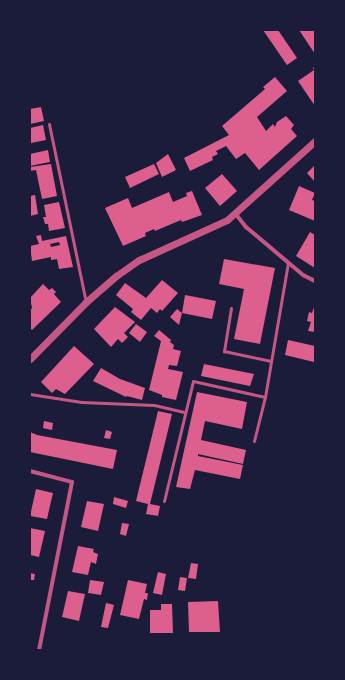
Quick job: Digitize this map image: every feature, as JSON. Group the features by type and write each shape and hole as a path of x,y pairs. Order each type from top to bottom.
{"street":[{"path":"30,359 86,302 116,276 139,260 220,224 235,213 315,140"},
{"path":"235,213 246,227 288,263 303,275 315,281"},
{"path":"30,471 72,482 39,650"}],"lane":[{"path":"49,124 86,302"},
{"path":"254,442 265,397 288,263"},
{"path":"231,308 224,351 271,361"},
{"path":"164,501 193,381 265,397"},
{"path":"30,394 81,402 154,405 185,412"}],"building":[{"path":"263,30 278,30 297,58 287,65"},
{"path":"299,30 315,30 315,54"},
{"path":"315,66 315,106 298,81 314,70 313,68"},
{"path":"275,77 287,91 257,117 266,131 273,124 275,127 277,122 286,116 294,125 291,129 297,136 259,170 245,153 236,159 226,146 216,151 218,154 212,157 213,160 190,171 184,158 229,135 222,126 265,89 263,87"},
{"path":"41,107 44,121 30,124 30,109"},
{"path":"43,125 46,140 31,143 30,128"},
{"path":"48,150 50,162 30,166 30,154"},
{"path":"168,154 176,170 162,177 156,163"},
{"path":"51,164 57,196 42,199 36,170 30,171 30,167"},
{"path":"154,164 159,174 130,188 125,177"},
{"path":"315,165 315,182 307,173"},
{"path":"222,174 237,191 220,206 205,188"},
{"path":"299,186 315,193 312,200 315,201 315,221 289,210"},
{"path":"192,191 202,215 182,222 181,220 155,231 154,229 145,233 146,236 123,246 105,208 128,198 132,208 169,192 173,202 187,196 186,193"},
{"path":"35,195 38,214 30,216 30,196"},
{"path":"59,202 65,228 49,231 48,224 45,224 43,217 46,217 44,205"},
{"path":"310,232 315,235 315,268 296,256"},
{"path":"41,235 42,241 66,236 73,267 59,269 57,259 51,260 51,257 32,261 30,246 39,244 36,236","holes":["59,242 60,245 51,247 50,244"]},
{"path":"224,259 275,268 260,344 234,339 244,289 219,284"},
{"path":"162,280 178,293 162,311 160,309 157,313 151,308 141,320 131,312 133,309 116,295 125,283 146,298"},
{"path":"43,284 49,290 52,288 56,292 54,294 61,302 32,330 30,328 30,310 32,308 30,298"},
{"path":"185,295 216,301 212,319 182,313"},
{"path":"315,304 315,332 308,331 311,322 307,321 309,312 312,313"},
{"path":"115,307 135,322 124,333 128,337 122,343 118,339 111,347 94,329"},
{"path":"177,309 182,313 179,325 170,317"},
{"path":"136,324 147,332 140,342 129,333"},
{"path":"159,330 171,340 170,342 174,345 173,349 181,351 177,366 169,365 168,369 183,372 176,400 162,397 162,395 149,390 161,341 154,336"},
{"path":"288,340 315,346 314,362 285,355"},
{"path":"74,346 94,364 65,394 56,389 52,393 41,382"},
{"path":"204,364 254,374 250,386 201,376"},
{"path":"101,368 120,379 145,388 142,400 126,397 93,381"},
{"path":"197,392 247,402 242,429 205,421 201,440 246,450 243,464 198,454 198,456 243,465 240,479 195,470 190,489 176,487"},
{"path":"158,411 172,414 150,504 160,506 158,516 146,514 148,504 136,501"},
{"path":"44,421 53,423 52,430 43,428"},
{"path":"106,430 112,432 110,439 104,438"},
{"path":"30,432 37,435 117,450 113,469 30,452"},
{"path":"36,489 53,493 47,519 30,516"},
{"path":"114,497 128,501 126,508 113,504"},
{"path":"87,501 104,504 98,531 81,527"},
{"path":"122,523 129,524 126,536 120,534"},
{"path":"30,528 45,531 39,557 30,555"},
{"path":"78,546 94,549 93,552 98,554 96,564 91,562 88,575 72,572"},
{"path":"191,563 198,564 196,579 188,578"},
{"path":"158,572 166,574 162,595 153,593"},
{"path":"30,573 35,574 34,580 30,580"},
{"path":"180,577 187,578 185,591 178,590"},
{"path":"90,580 104,582 101,595 88,593"},
{"path":"128,580 147,584 145,593 148,593 147,600 144,599 139,619 120,615"},
{"path":"68,591 85,594 79,621 62,617"},
{"path":"218,601 220,632 189,632 188,602"},
{"path":"106,603 114,605 108,628 101,627"},
{"path":"161,604 172,604 173,633 150,633 150,610 161,610"}]}
